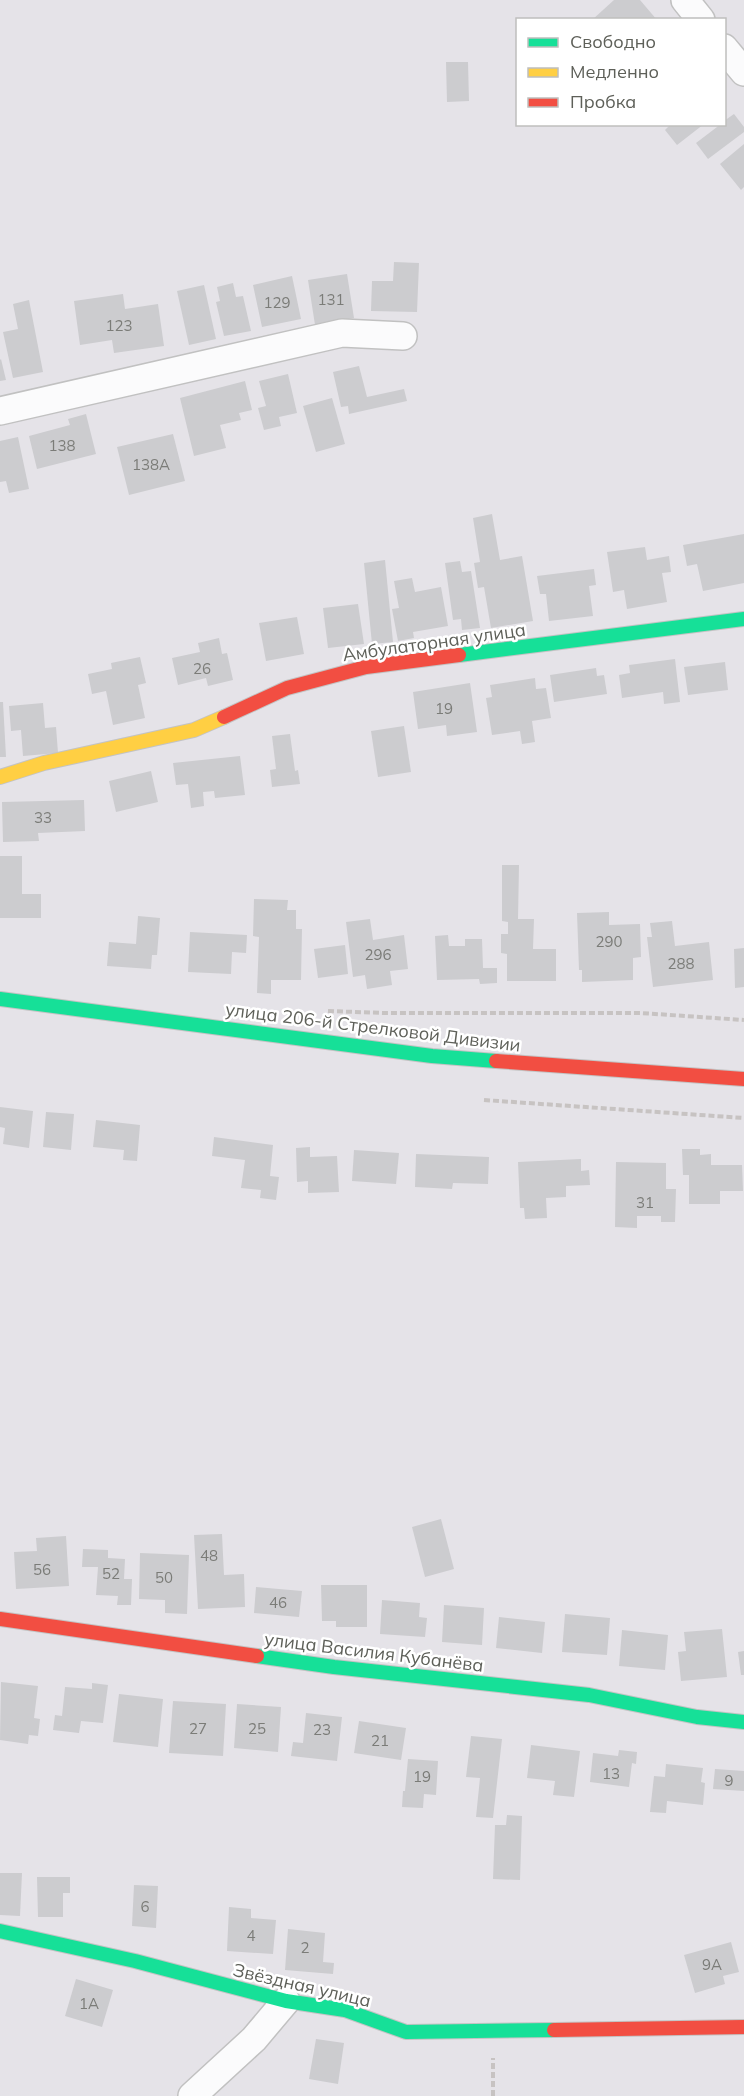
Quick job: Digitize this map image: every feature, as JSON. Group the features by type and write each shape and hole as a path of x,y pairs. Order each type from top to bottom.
{"street":[{"path":"685,0 699,18"},
{"path":"726,50 744,72"},
{"path":"0,411 342,333 403,336"},
{"name":"Амбулаторная улица","path":"0,777 44,763 194,730 287,688 366,667 744,618"},
{"name":"улица 206-й Стрелковой Дивизии","path":"0,999 432,1056 744,1079"},
{"name":"улица Василия Кубанёва","path":"0,1619 334,1667 589,1695 697,1717 744,1722"},
{"name":"Звёздная улица","path":"0,1931 135,1961 286,2001 345,2010 406,2032 744,2027"},
{"path":"192,2096 254,2039 286,2001"}],"path":[{"path":"326,1011 641,1013 744,1020"},
{"path":"484,1100 744,1118"},
{"path":"493,2030 493,2096"}],"building":[{"path":"614,0 640,0 655,18 594,18"},
{"path":"446,62 468,62 469,101 447,102"},
{"path":"734,114 744,127 744,132 708,159 696,143 718,126 726,126 726,120"},
{"path":"669,126 701,126 677,145 665,130"},
{"path":"744,144 744,187 741,190 720,164"},
{"path":"394,262 419,263 417,312 371,311 372,281 393,281"},
{"path":"347,274 354,318 315,325 308,280"},
{"path":"292,276 301,319 262,327 253,285"},
{"path":"233,283 236,297 243,296 251,331 224,336 216,302 220,301 217,287"},
{"path":"204,285 216,339 189,345 177,291"},
{"path":"123,294 125,309 158,304 164,346 114,353 112,340 80,345 74,301"},
{"path":"29,300 43,372 13,378 3,332 18,329 13,304"},
{"path":"0,360 6,380 0,381"},
{"path":"359,366 367,397 404,389 407,401 349,414 348,406 341,407 333,372"},
{"path":"288,374 297,413 279,417 281,426 264,430 258,408 266,406 259,381"},
{"path":"245,381 252,410 239,413 241,420 220,425 226,448 194,456 180,398"},
{"path":"332,398 345,444 316,452 303,406"},
{"path":"86,414 96,454 37,469 29,436 70,425 68,419"},
{"path":"173,434 185,481 129,495 117,447"},
{"path":"18,437 29,489 9,493 6,481 0,482 0,441"},
{"path":"492,514 500,560 522,556 533,621 491,628 484,587 478,588 474,563 480,562 473,518"},
{"path":"744,534 744,583 703,591 697,564 687,566 683,545"},
{"path":"645,547 647,560 669,556 671,572 662,573 667,602 627,609 624,590 613,592 607,552"},
{"path":"385,560 393,642 372,644 364,563"},
{"path":"460,561 462,572 471,571 480,628 462,630 461,619 453,620 445,563"},
{"path":"594,569 596,585 589,586 593,616 549,621 546,594 540,594 537,576"},
{"path":"412,578 415,592 441,587 448,626 413,632 414,638 398,641 392,609 399,608 394,581"},
{"path":"358,604 364,644 328,648 323,608"},
{"path":"297,617 304,654 266,661 259,623"},
{"path":"219,638 222,654 227,653 233,680 208,686 206,678 178,685 172,658 200,652 198,643"},
{"path":"140,657 146,683 138,685 145,718 113,725 106,691 92,694 88,674 112,669 111,663"},
{"path":"675,659 680,702 664,704 663,692 622,698 619,675 630,673 629,665"},
{"path":"725,662 728,690 688,695 684,667"},
{"path":"596,668 597,676 604,675 607,694 554,702 550,675"},
{"path":"535,678 536,689 546,688 551,718 532,721 535,742 522,744 520,731 492,735 486,698 492,697 490,685"},
{"path":"470,683 477,732 447,736 446,725 418,729 413,692"},
{"path":"0,702 3,702 6,757 0,757"},
{"path":"43,703 45,728 56,727 58,753 23,756 21,730 11,731 9,706"},
{"path":"404,726 411,772 378,777 371,731"},
{"path":"290,734 295,771 298,770 300,784 272,787 270,770 276,769 272,736"},
{"path":"240,756 245,795 215,798 214,791 203,792 204,806 191,808 188,784 176,785 173,763"},
{"path":"151,771 158,802 116,812 109,781"},
{"path":"84,800 85,831 38,833 39,841 3,842 2,802"},
{"path":"0,856 22,856 22,894 41,894 41,918 0,918"},
{"path":"502,865 519,865 518,919 534,919 533,949 556,949 556,981 507,981 507,954 501,953 501,934 508,934 508,922 502,921"},
{"path":"254,899 288,900 287,910 296,910 296,929 302,929 301,980 271,980 271,994 257,993 259,937 253,936"},
{"path":"609,912 609,925 640,924 641,957 633,958 633,980 582,982 582,970 579,970 577,913"},
{"path":"138,916 160,918 157,955 152,955 151,969 107,966 109,942 136,944"},
{"path":"370,919 373,940 404,935 408,969 390,971 392,985 367,989 365,975 353,977 346,922"},
{"path":"672,921 675,946 709,942 713,980 653,987 647,937 652,937 650,923"},
{"path":"190,932 247,935 246,953 232,952 231,974 188,972"},
{"path":"448,935 449,946 465,946 465,939 482,939 483,968 497,968 497,983 480,984 479,979 437,980 435,936"},
{"path":"345,945 348,974 318,978 314,949"},
{"path":"744,948 744,987 735,988 734,949"},
{"path":"0,1107 33,1111 29,1148 3,1144 5,1128 0,1127"},
{"path":"46,1112 74,1114 71,1150 43,1147"},
{"path":"96,1120 140,1125 137,1161 123,1160 124,1150 93,1147"},
{"path":"214,1137 273,1145 270,1176 279,1177 276,1200 260,1198 261,1190 241,1188 245,1160 212,1156"},
{"path":"310,1147 310,1157 337,1156 339,1192 308,1193 308,1181 297,1182 296,1148"},
{"path":"682,1149 700,1149 700,1155 711,1154 711,1165 742,1165 743,1191 720,1191 720,1204 689,1204 689,1175 683,1175"},
{"path":"354,1150 399,1153 396,1184 352,1181"},
{"path":"416,1154 489,1157 488,1184 453,1183 452,1189 415,1187"},
{"path":"581,1159 581,1171 589,1170 590,1185 566,1186 566,1197 546,1198 547,1218 525,1219 524,1208 520,1208 518,1162"},
{"path":"616,1162 666,1163 666,1189 676,1189 675,1222 661,1222 661,1216 637,1216 637,1228 615,1227"},
{"path":"441,1519 454,1569 425,1577 412,1527"},
{"path":"222,1534 224,1575 244,1574 245,1607 198,1609 194,1535"},
{"path":"66,1536 69,1586 16,1589 14,1552 37,1551 36,1538"},
{"path":"83,1549 108,1550 108,1558 125,1559 124,1579 132,1579 131,1605 117,1605 118,1596 96,1595 98,1567 82,1567"},
{"path":"140,1553 189,1555 187,1614 165,1613 165,1600 139,1599"},
{"path":"321,1585 367,1585 367,1627 336,1627 336,1621 322,1621"},
{"path":"256,1587 302,1591 299,1617 254,1613"},
{"path":"382,1600 420,1603 419,1617 427,1618 425,1637 380,1634"},
{"path":"444,1605 484,1608 482,1645 442,1642"},
{"path":"565,1614 610,1618 607,1655 562,1652"},
{"path":"499,1617 545,1622 542,1653 496,1648"},
{"path":"722,1629 727,1677 681,1681 678,1652 686,1651 684,1632"},
{"path":"622,1630 668,1635 665,1670 619,1666"},
{"path":"744,1651 744,1675 741,1675 738,1652"},
{"path":"1,1682 38,1686 34,1718 40,1719 38,1736 29,1735 28,1744 0,1740"},
{"path":"92,1683 108,1685 103,1723 81,1721 79,1733 53,1730 55,1715 62,1716 65,1687 92,1689"},
{"path":"119,1694 163,1699 158,1747 113,1742"},
{"path":"173,1701 226,1704 223,1756 169,1753"},
{"path":"237,1704 281,1707 278,1752 234,1748"},
{"path":"306,1713 342,1717 337,1761 291,1756 293,1742 303,1743"},
{"path":"359,1721 406,1728 401,1760 354,1753"},
{"path":"471,1736 502,1739 493,1818 476,1817 480,1778 466,1777"},
{"path":"531,1745 580,1751 574,1797 553,1795 555,1781 527,1778"},
{"path":"619,1750 637,1752 636,1764 632,1763 629,1787 590,1782 593,1753 618,1756"},
{"path":"408,1759 438,1761 436,1795 424,1794 423,1808 402,1807"},
{"path":"666,1764 703,1768 701,1782 705,1783 703,1805 667,1801 666,1813 650,1812 654,1776 665,1777"},
{"path":"715,1769 744,1771 744,1791 713,1789"},
{"path":"507,1815 522,1816 520,1880 493,1879 495,1825 506,1825"},
{"path":"0,1873 22,1873 20,1916 0,1915"},
{"path":"37,1877 70,1877 70,1893 63,1893 63,1917 38,1917"},
{"path":"134,1885 158,1886 156,1928 132,1926"},
{"path":"229,1907 251,1909 251,1918 276,1920 273,1954 227,1951"},
{"path":"288,1929 325,1933 323,1962 334,1963 333,1974 285,1970"},
{"path":"731,1942 739,1972 723,1976 725,1984 695,1993 684,1955"},
{"path":"76,1979 113,1990 102,2027 65,2016"},
{"path":"316,2039 344,2043 338,2084 309,2079"}],"traffic: fast":[{"path":"459,655 744,619"},
{"path":"0,999 432,1056 496,1061"},
{"path":"257,1656 334,1667 589,1695 697,1717 744,1722"},
{"path":"0,1931 135,1961 286,2001 345,2010 406,2032 554,2030"}],"traffic: slow":[{"path":"0,777 44,763 194,730 224,717"}],"traffic: jam":[{"path":"224,717 287,688 366,667 459,655"},
{"path":"496,1061 744,1079"},
{"path":"0,1619 257,1656"},
{"path":"554,2030 744,2027"}]}
